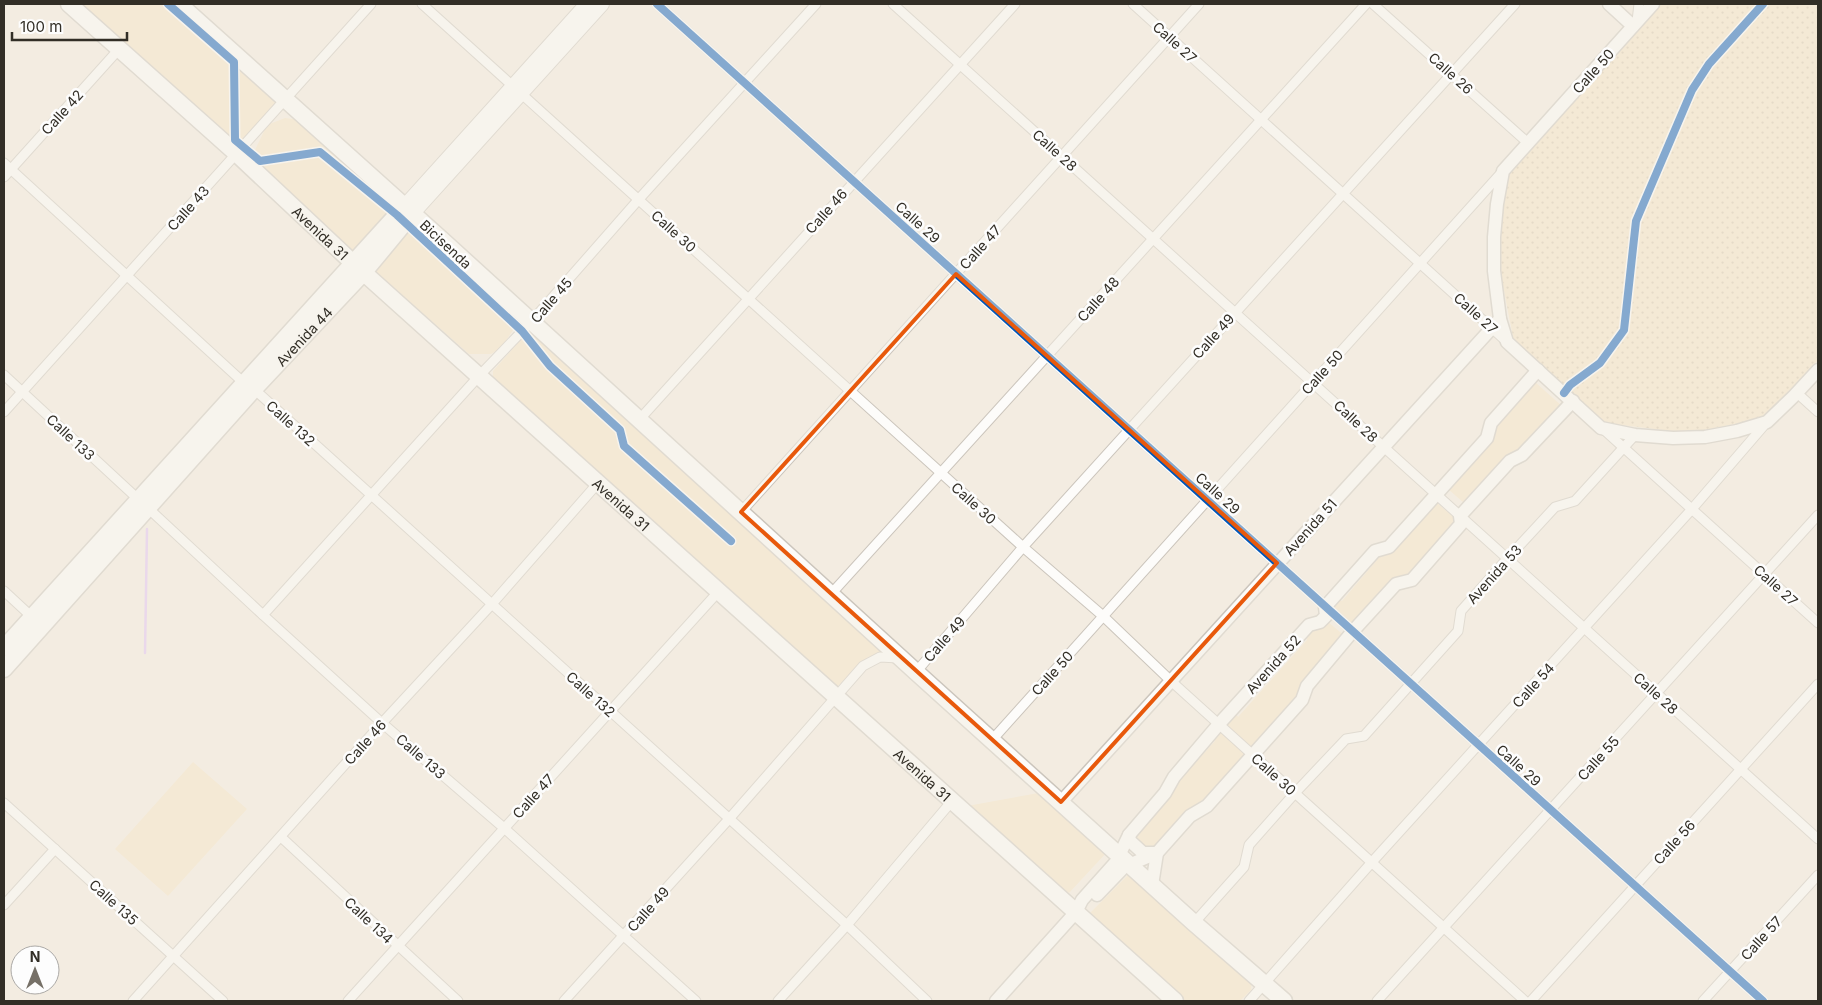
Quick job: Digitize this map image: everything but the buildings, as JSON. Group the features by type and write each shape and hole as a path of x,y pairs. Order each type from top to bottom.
{"highway":[{"name":"Avenida 31","path":"69,4 237,154 358,267 1175,1001"},
{"path":"179,4 1124,860 1284,1001"},
{"name":"Avenida 44","path":"4,670 143,504 408,210"},
{"name":"Avenida 44","path":"4,648 143,504"}],"main road":[{"name":"Avenida 44","path":"408,210 517,89 587,4"},
{"name":"Avenida 44","path":"517,89 602,4"}],"street":[{"name":"Calle 43","path":"4,412 371,4"},
{"name":"Calle 30","path":"422,4 1023,547 1103,616 1171,681 1526,1001"},
{"name":"Calle 29","path":"658,4 1763,1001"},
{"name":"Calle 45","path":"263,616 479,376 531,322 744,82 816,4"},
{"name":"Calle 28","path":"893,4 1818,839"},
{"name":"Calle 46","path":"639,420 1015,4"},
{"name":"Calle 27","path":"1133,4 1420,262 1496,323"},
{"name":"Calle 47","path":"741,512 1199,4"},
{"name":"Calle 48","path":"831,594 1366,4"},
{"name":"Calle 26","path":"1373,4 1528,143"},
{"name":"Calle 49","path":"916,672 1023,547 1515,4"},
{"path":"1609,4 1635,23"},
{"path":"1618,4 1635,23"},
{"path":"1635,23 1639,4"},
{"name":"Calle 50","path":"992,740 1653,4"},
{"name":"Calle 42","path":"6,170 120,48"},
{"name":"Calle 132","path":"6,170 127,275 492,604 927,1001"},
{"path":"1503,171 1494,237 1494,271 1496,323 1505,340"},
{"name":"Avenida 51","path":"1061,802 1496,323"},
{"path":"1480,341 1490,336 1505,340"},
{"name":"Calle 27","path":"1505,340 1818,623"},
{"name":"Avenida 52","path":"996,1001 1076,912 1087,905 1124,868 1130,835 1165,793 1174,777 1219,724 1308,625 1320,622 1326,616 1325,607 1375,551 1389,547 1487,438 1491,423 1538,370"},
{"name":"Calle 54","path":"1249,1001 1768,422 1818,370"},
{"name":"Calle 133","path":"4,375 263,616 382,723 504,828 696,1001"},
{"path":"1797,393 1818,412"},
{"name":"Avenida 52","path":"1124,860 1157,853 1190,816 1207,806 1302,700 1306,686 1353,631 1396,584 1412,580 1461,524 1460,516 1510,461 1522,455 1573,401"},
{"path":"1601,428 1635,435 1673,438 1705,437 1737,431 1768,422"},
{"name":"Avenida 53","path":"1194,923 1244,867 1249,846 1295,792 1346,739 1364,736 1458,630 1461,610 1507,558 1555,507 1575,501 1635,435"},
{"name":"Calle 46","path":"133,1001 382,723 492,604 598,483"},
{"name":"Calle 55","path":"1377,1001 1818,515"},
{"path":"4,591 32,617"},
{"name":"Calle 47","path":"348,1001 719,591"},
{"name":"Calle 49","path":"564,1001 729,819 863,666 880,657 901,658"},
{"name":"Calle 56","path":"1530,1001 1818,684"},
{"path":"778,1001 847,926 952,801"},
{"name":"Calle 135","path":"4,803 223,1001"},
{"path":"1100,838 1115,839 1130,835 1130,842 1143,854 1157,853 1152,885"},
{"name":"Calle 134","path":"281,837 397,947 458,1001"},
{"path":"4,905 55,849"},
{"name":"Calle 57","path":"1704,1001 1818,875"}],"highlighted area":[{"path":"956,274 1277,563 1061,802 741,512"}],"shaded area":[{"path":"80,4 174,4 280,99 237,145"},
{"path":"1661,4 1818,4 1818,360 1766,418 1688,433 1605,423 1514,342 1497,255 1508,172"},
{"path":"285,118 301,120 393,203 393,212 358,250 351,250 262,169 255,150 267,125"},
{"path":"410,225 417,225 509,307 513,330 501,348 491,354 469,354 375,271"},
{"path":"528,332 534,332 888,650 868,657 837,687 493,378 493,371"},
{"path":"1535,382 1562,406 1523,451 1464,503 1448,489 1493,439 1497,424"},
{"path":"1436,502 1459,522 1406,578 1352,627 1330,609 1338,598 1342,601 1377,560 1377,556"},
{"path":"1328,622 1345,636 1298,700 1253,748 1225,725 1235,712 1238,717 1307,640 1305,635"},
{"path":"1219,731 1248,755 1203,805 1152,852 1133,838 1177,777 1188,771 1215,741 1214,736"},
{"path":"193,762 247,809 168,896 115,849"},
{"path":"1044,792 1108,851 1069,893 1058,887 967,806"},
{"path":"1131,872 1252,977 1251,990 1240,1001 1186,1001 1088,915"}],"waterway":[{"path":"145,653 147,529"}],"cycle path":[{"name":"Bicisenda","path":"168,4 234,62 235,140 260,161 320,152 397,215 522,331 550,366 620,430 624,446 731,541"},
{"path":"657,4 1763,1001"},
{"path":"1564,393 1570,385 1600,363 1624,330 1636,221 1692,90 1709,64 1763,4"}]}
